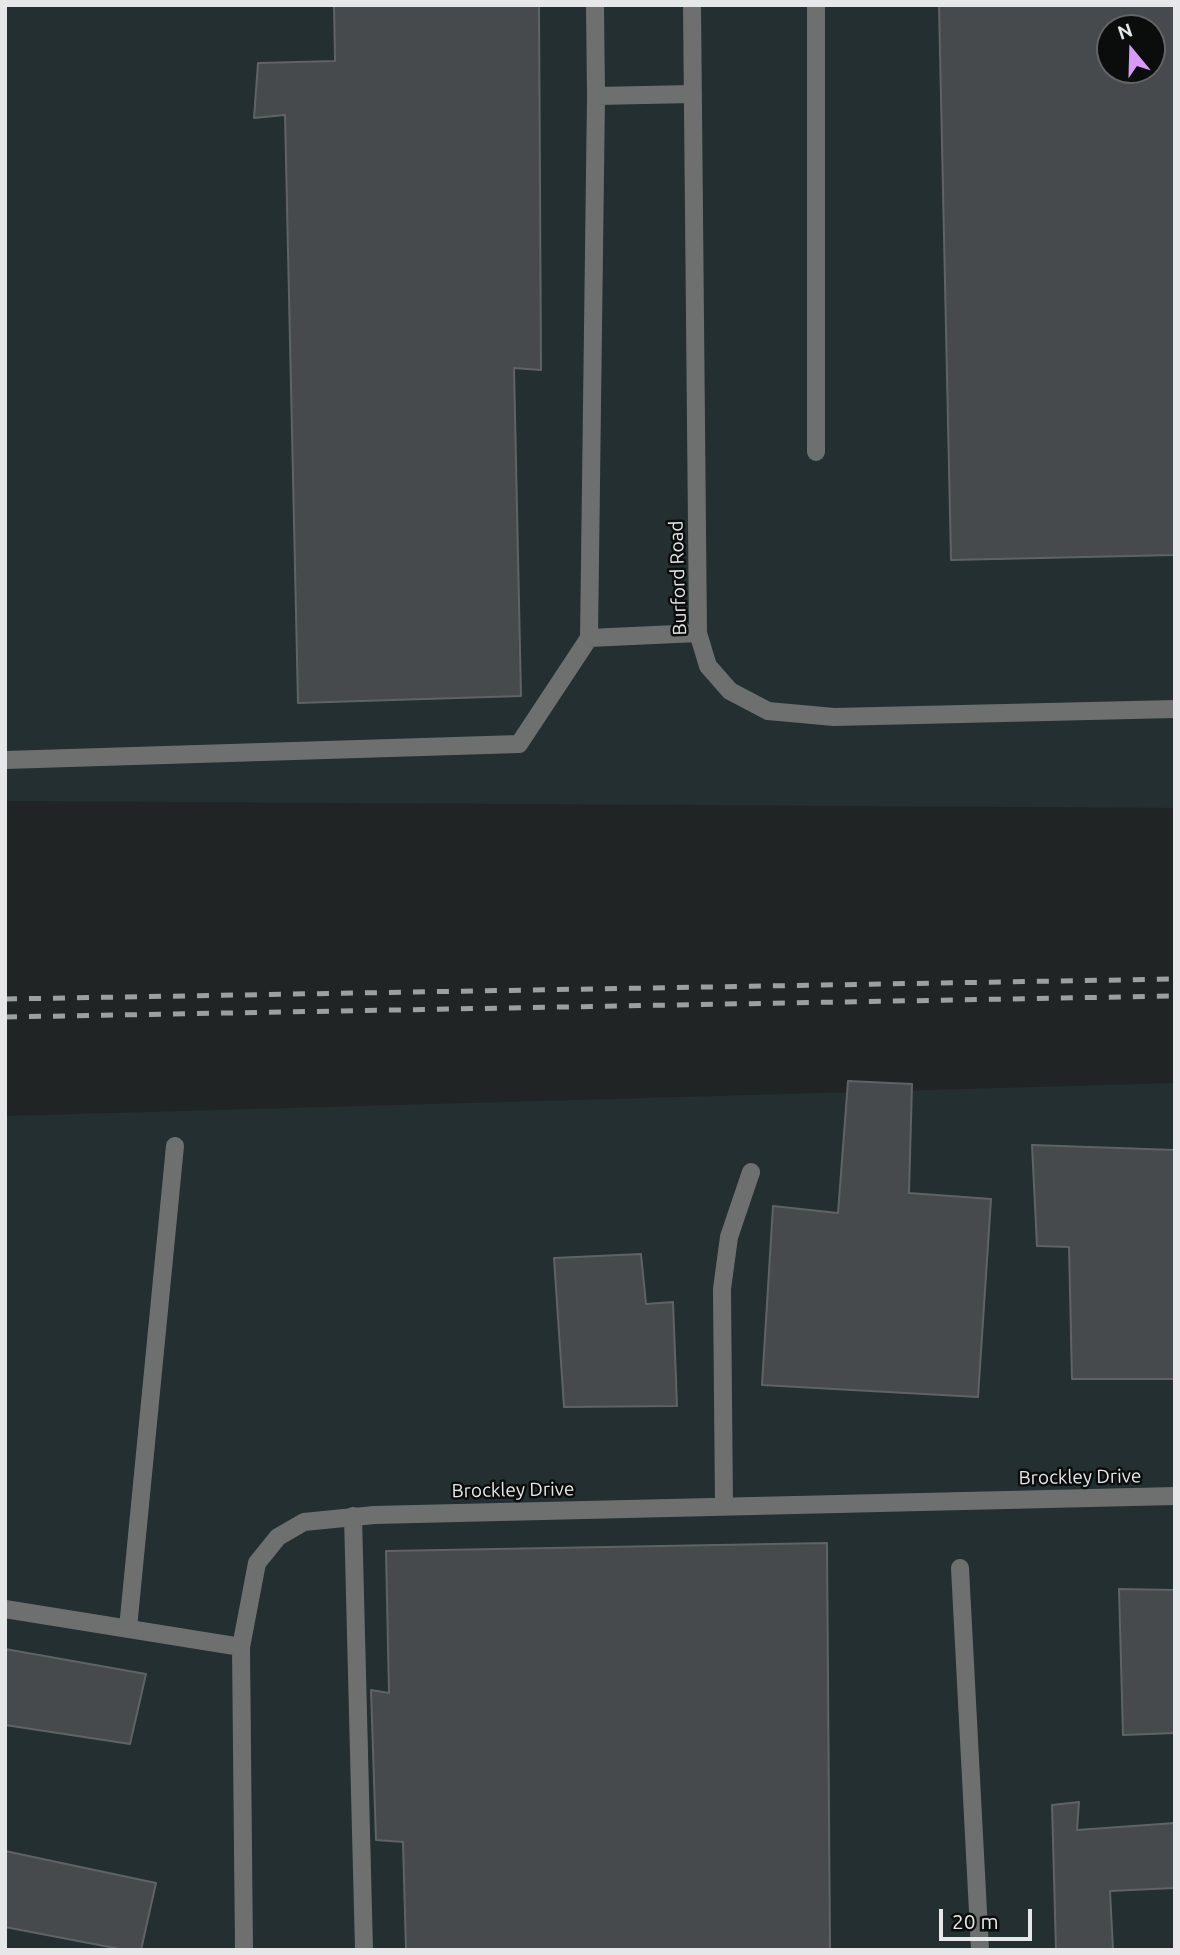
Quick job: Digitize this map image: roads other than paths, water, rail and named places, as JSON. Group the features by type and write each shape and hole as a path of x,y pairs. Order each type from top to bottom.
{"street":[{"path":"5,760 519,744 589,638 595,5"},
{"name":"Burford Road","path":"692,5 698,633 708,666 730,691 768,710 834,717 1175,709"},
{"path":"816,5 816,452"},
{"path":"596,96 693,94"},
{"path":"589,638 698,633"},
{"path":"128,1628 175,1146"},
{"path":"724,1506 722,1289 729,1237 751,1172"},
{"name":"Brockley Drive","path":"244,1950 241,1647 257,1563 278,1537 304,1522 353,1516 1175,1496"},
{"path":"353,1516 364,1950"},
{"path":"960,1569 980,1950"},
{"path":"5,1609 241,1647"}],"railway":[{"path":"5,999 1175,979"},
{"path":"5,1017 1175,996"}]}
